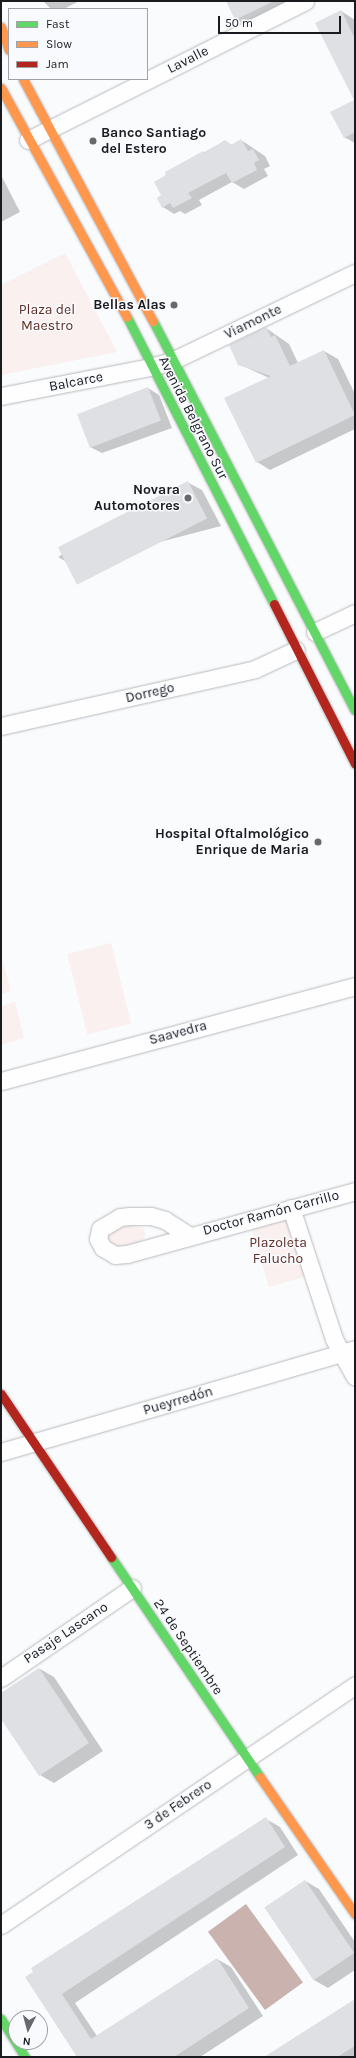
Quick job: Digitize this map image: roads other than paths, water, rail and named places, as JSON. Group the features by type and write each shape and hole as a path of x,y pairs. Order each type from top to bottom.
{"main road":[{"path":"1,26 8,47"},
{"name":"Avenida Belgrano Sur","path":"24,80 52,128 355,710"},
{"name":"Avenida Belgrano Sur","path":"1,88 28,140 99,262 150,367 355,764"},
{"name":"24 de Septiembre","path":"1,1394 247,1759 355,1914"},
{"path":"1,2019 25,2057"}],"street":[{"name":"Lavalle","path":"148,80 305,1"},
{"name":"Lavalle","path":"28,140 148,80"},
{"name":"Viamonte","path":"150,367 172,361 355,273"},
{"name":"Balcarce","path":"1,396 150,367"},
{"path":"315,632 355,613"},
{"name":"Dorrego","path":"1,726 255,669 296,650"},
{"name":"Saavedra","path":"1,1081 355,986"},
{"name":"Doctor Ramón Carrillo","path":"188,1235 355,1191"},
{"path":"291,1208 348,1351 355,1377"},
{"name":"Pueyrredón","path":"1,1452 348,1351"},
{"name":"Pasaje Lascano","path":"1,1678 132,1588"},
{"name":"3 de Febrero","path":"1,1925 355,1685"}],"place":[{"name":"Banco Santiago del Estero","path":"93,141"},
{"name":"Bellas Alas","path":"174,305"},
{"name":"Novara Automotores","path":"188,498"},
{"name":"Hospital Oftalmológico Enrique de Maria","path":"318,842"}],"park label":[{"name":"Plaza del Maestro","path":"47,318"},
{"name":"Plazoleta Falucho","path":"278,1252"}]}
